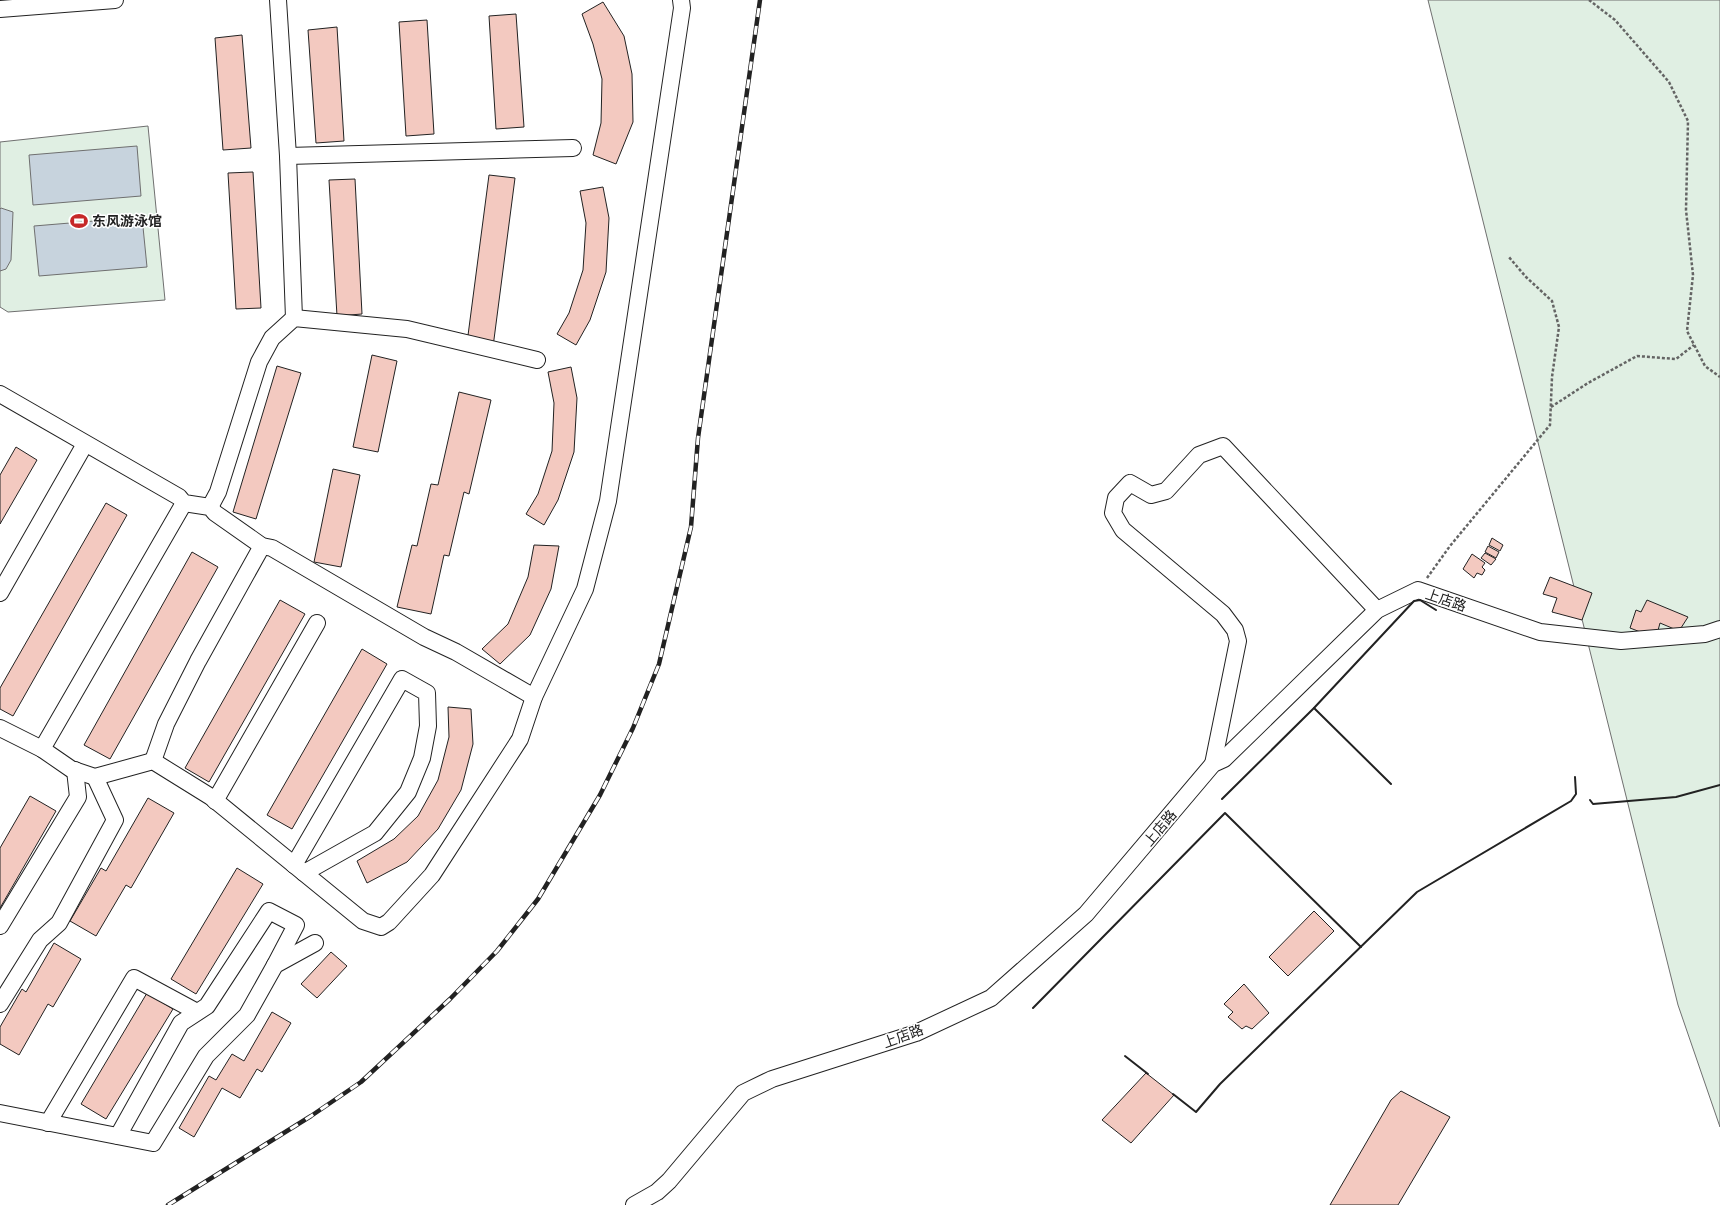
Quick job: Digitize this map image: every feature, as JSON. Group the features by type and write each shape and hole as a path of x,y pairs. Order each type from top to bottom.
{"street":[{"path":"0,9 115,0"},
{"path":"278,0 288,156 294,318"},
{"path":"0,728 42,748 75,770 95,777 153,761 215,801 363,921 381,927 389,922 432,875 520,739 534,697 585,589 608,501 681,16 681,0"},
{"path":"288,156 573,148"},
{"path":"210,507 218,492 259,362 272,338 294,318 407,329 538,360"},
{"path":"0,394 179,497 184,504 210,507 215,513 262,546 272,548 424,637 456,652 534,697"},
{"path":"0,593 85,444"},
{"path":"1213,764 1238,641 1235,630 1223,614 1123,530 1113,513 1116,498 1130,483 1151,495 1166,491 1199,455 1223,446 1377,610"},
{"path":"42,748 184,504"},
{"path":"153,761 166,724 194,668 262,546"},
{"name":"上店路","path":"643,1203 669,1181 743,1093 772,1079 916,1033 991,998 1086,914 1213,764 1224,759 1377,610 1418,590 1540,632 1621,641 1705,634 1720,629"},
{"path":"215,801 317,623"},
{"path":"402,679 427,693 427,732 422,758 408,792 375,833 299,869 402,679"},
{"path":"0,926 78,797 75,770"},
{"path":"0,1004 40,940 59,923 115,820 95,777"},
{"path":"0,1113 153,1143 206,1056 247,1015 296,925 269,910 207,1006 181,1023 118,1136"},
{"path":"275,965 315,943"},
{"path":"48,1122 134,978 197,1012"}],"path":[{"path":"1589,0 1615,20 1669,82 1688,121 1686,210 1693,275 1687,331 1705,366 1720,377"},
{"path":"1418,590 1450,546 1550,425 1552,377 1559,327 1552,301 1526,277 1508,256"},
{"path":"1551,407 1588,383 1637,356 1676,359 1694,345"}],"green space":[{"path":"1428,0 1720,0 1720,1127 1678,1005"},
{"name":"东风游泳馆","path":"148,126 165,300 8,312 0,307 0,142"}],"shaded area":[{"path":"137,146 141,196 33,205 29,155"},
{"path":"0,209 13,212 11,260 6,269 0,271"},
{"path":"142,217 147,267 39,276 34,226"}],"building":[{"path":"603,2 624,36 632,74 633,122 616,164 593,155 601,123 602,79 593,44 582,14"},
{"path":"516,14 524,127 496,129 489,16"},
{"path":"427,20 434,134 406,136 399,22"},
{"path":"337,27 344,141 316,143 308,30"},
{"path":"242,35 251,148 223,150 215,38"},
{"path":"253,172 261,308 236,309 228,173"},
{"path":"489,175 515,178 493,347 467,343"},
{"path":"355,179 362,314 337,316 329,180"},
{"path":"603,187 609,218 606,272 590,320 576,345 557,334 569,313 583,270 586,223 580,191"},
{"path":"372,355 397,361 378,452 353,447"},
{"path":"277,366 301,373 256,519 233,512"},
{"path":"571,367 577,398 574,452 558,500 544,525 526,514 538,494 552,451 554,403 548,372"},
{"path":"459,392 491,400 469,494 464,492 449,556 444,555 431,614 397,607 412,545 417,546 431,484 438,485"},
{"path":"16,447 37,460 0,524 0,475"},
{"path":"333,469 360,475 341,567 314,562"},
{"path":"106,503 127,515 13,716 0,709 0,688"},
{"path":"1492,538 1503,545 1500,551 1489,545"},
{"path":"534,545 559,546 551,589 530,635 500,664 482,649 508,624 528,577"},
{"path":"1488,546 1499,552 1496,558 1485,552"},
{"path":"192,552 218,567 110,759 84,745"},
{"path":"1485,553 1496,559 1491,565 1481,558"},
{"path":"1472,554 1485,563 1482,567 1485,570 1482,575 1477,573 1474,578 1463,569"},
{"path":"1550,577 1592,593 1582,620 1552,612 1557,598 1543,594"},
{"path":"280,600 305,614 209,782 185,768"},
{"path":"1647,600 1688,617 1679,631 1660,623 1656,638 1630,628 1636,610 1641,612"},
{"path":"362,649 387,664 292,829 267,815"},
{"path":"448,707 471,709 473,744 461,790 438,829 407,862 367,883 357,861 394,839 418,816 438,780 449,737"},
{"path":"30,796 56,811 0,908 0,848"},
{"path":"148,798 174,813 131,888 126,885 96,936 70,921 101,868 106,871"},
{"path":"237,868 263,884 196,994 171,979"},
{"path":"1314,911 1334,931 1288,976 1269,957"},
{"path":"54,943 81,959 53,1007 48,1004 19,1055 0,1044 0,1027 22,989 26,992"},
{"path":"331,952 347,966 317,998 301,984"},
{"path":"1244,984 1269,1013 1252,1029 1246,1026 1242,1029 1228,1017 1233,1012 1224,1004"},
{"path":"147,993 173,1009 106,1119 81,1104"},
{"path":"272,1012 291,1023 262,1072 257,1069 240,1098 222,1088 194,1137 179,1128 209,1076 216,1080 232,1054 244,1061"},
{"path":"1146,1073 1174,1095 1131,1143 1102,1120"},
{"path":"1401,1091 1450,1117 1398,1205 1330,1205 1391,1100"}],"railway":[{"path":"168,1205 311,1116 361,1082 450,999 497,951 538,899 600,795 633,728 659,664 691,527 698,438 760,0"}],"wall":[{"path":"1314,708 1414,601 1420,600 1436,610"},
{"path":"1222,799 1314,708 1391,784"},
{"path":"1173,1094 1196,1112 1220,1084 1417,892 1571,801 1576,794 1575,777"},
{"path":"1590,800 1593,804 1676,797 1720,785"},
{"path":"1033,1008 1225,813 1361,947"},
{"path":"1125,1056 1148,1074"}],"place":[{"name":"东风游泳馆","path":"79,221"}]}
